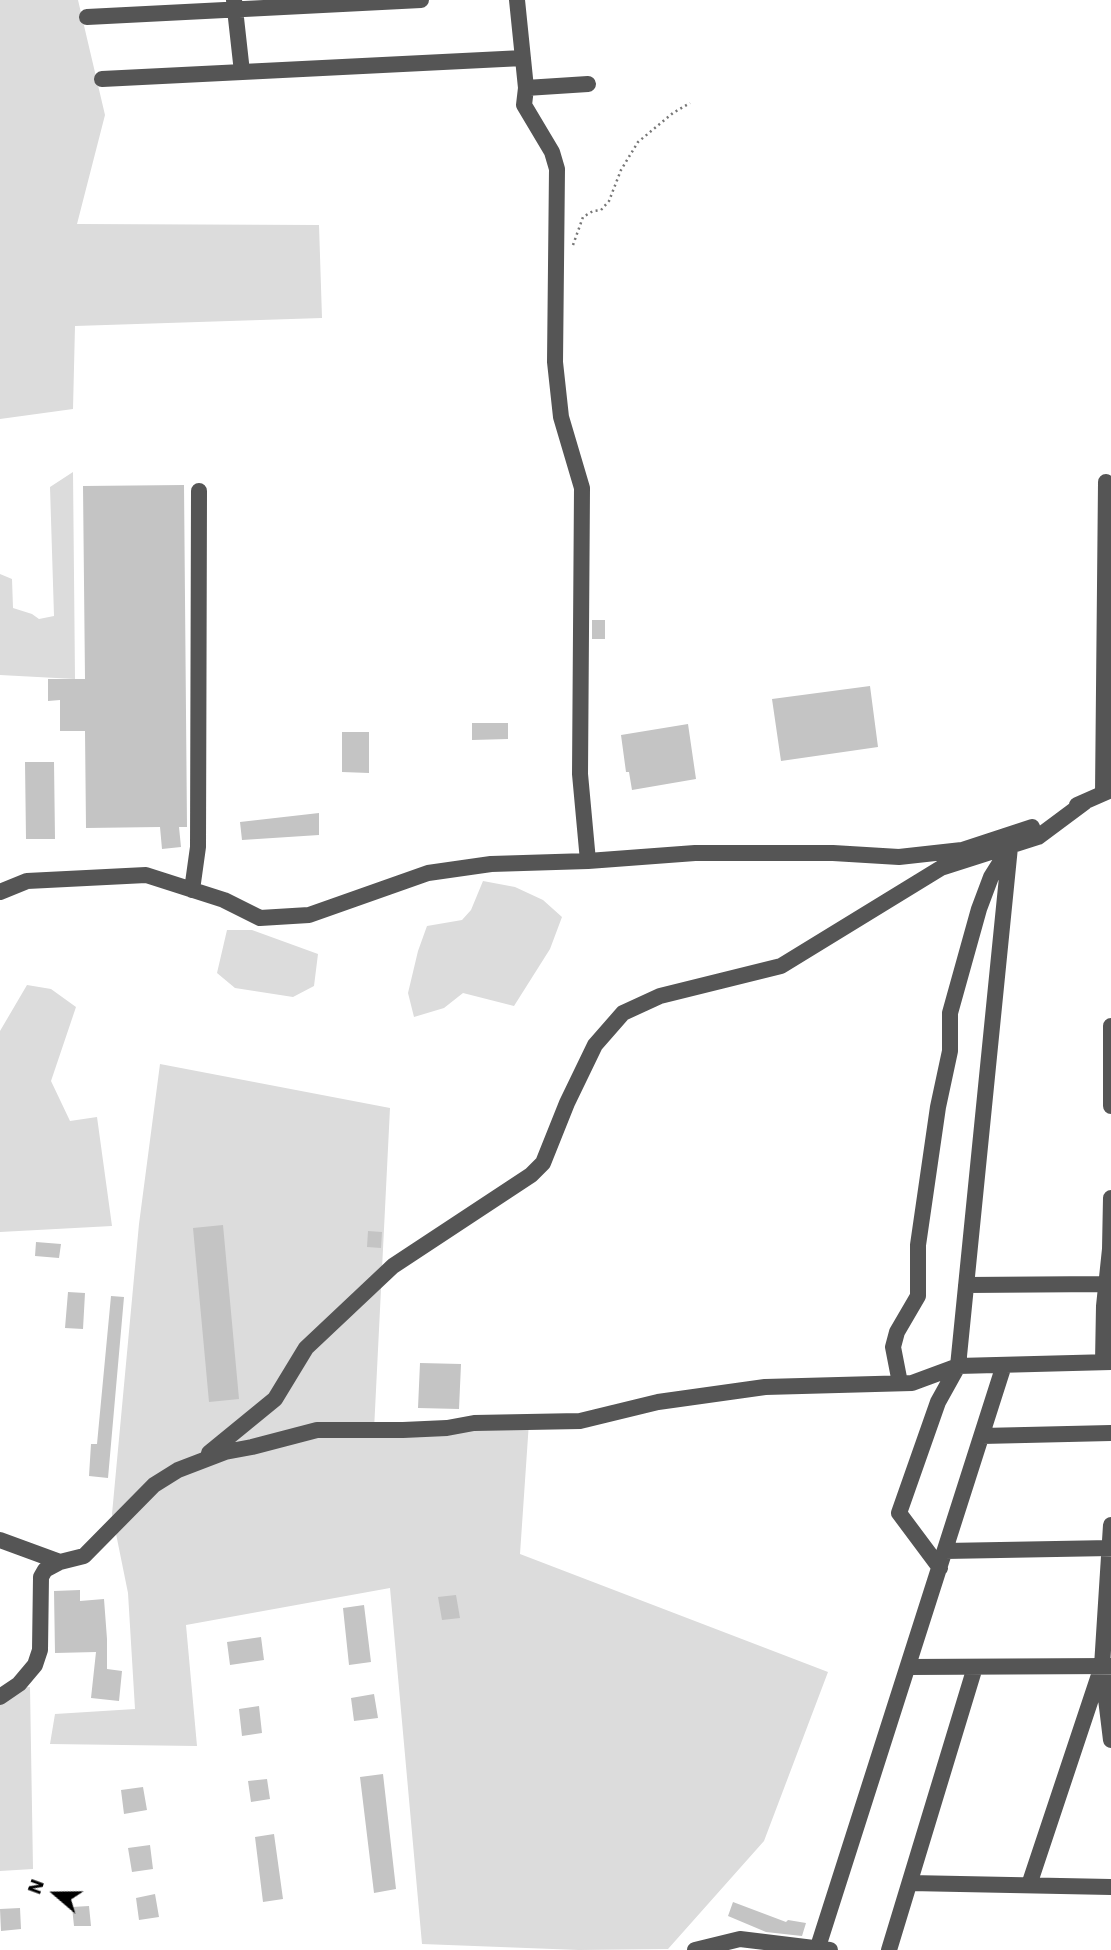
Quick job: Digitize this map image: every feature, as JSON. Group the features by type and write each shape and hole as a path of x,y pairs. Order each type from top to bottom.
{"street":[{"path":"87,17 235,5 421,0"},
{"path":"517,0 526,88 524,105 552,152 557,169 555,362 561,417 582,488 580,774 588,861"},
{"path":"235,5 242,72"},
{"path":"102,79 523,58"},
{"path":"526,88 588,84"},
{"path":"0,892 27,881 146,875 224,900 260,918 309,915 428,873 491,864 588,861 695,853 833,853 899,857 962,850 1024,831 1107,792 1106,482"},
{"path":"192,890 198,847 198,491"},
{"path":"198,1462 275,1399 306,1349 393,1266 531,1175 543,1163 567,1103 595,1045 623,1013 660,996 781,966 941,868 1038,837 1085,802"},
{"path":"940,1568 899,1513 938,1402 958,1366 1010,847"},
{"path":"900,1383 893,1347 897,1332 918,1296 918,1245 938,1107 950,1051 950,1013 983,898 991,877 1010,847"},
{"path":"1111,1026 1111,1106"},
{"path":"0,1697 19,1684 35,1665 40,1650 41,1577 45,1570 60,1562 84,1556 155,1485 178,1470 225,1452 317,1430 403,1430 447,1428 474,1423 580,1421 658,1402 765,1387 912,1383 958,1366 1107,1362 1106,1284 1111,1198"},
{"path":"966,1285 1106,1284"},
{"path":"817,1950 1004,1365"},
{"path":"982,1436 1111,1433"},
{"path":"1111,1525 1107,1666 1111,1741"},
{"path":"0,1540 60,1562"},
{"path":"945,1551 1110,1548"},
{"path":"908,1667 1107,1666"},
{"path":"1029,1885 1107,1666"},
{"path":"889,1950 975,1667"},
{"path":"910,1883 1111,1887"},
{"path":"695,1950 740,1939 830,1950"}],"path":[{"path":"572,248 583,217 601,210 609,201 621,170 639,142 673,113 690,103"}],"shaded area":[{"path":"0,0 78,0 105,115 77,224 319,225 322,318 75,326 73,409 0,419"},
{"path":"73,472 75,679 0,675 0,574 12,579 13,608 39,619 54,616 50,487"},
{"path":"483,881 515,887 543,900 562,917 550,949 514,1006 463,993 444,1008 414,1017 408,993 427,926 462,920 471,910"},
{"path":"227,930 252,930 318,954 314,986 293,997 235,988 217,973"},
{"path":"27,985 51,989 76,1007 51,1081 70,1121 97,1117 112,1226 0,1232 0,1031"},
{"path":"160,1064 390,1108 374,1430 529,1422 520,1554 828,1672 764,1841 668,1949 579,1950 422,1944 390,1588 186,1625 197,1746 50,1744 55,1714 135,1709 128,1593 112,1514 139,1224"},
{"path":"30,1687 33,1869 0,1871 0,1689"}],"building":[{"path":"184,485 187,827 179,827 181,847 162,849 160,827 86,828 85,731 60,731 60,700 48,701 48,679 85,679 83,486"},
{"path":"592,620 605,620 605,639 592,639"},
{"path":"870,686 878,747 781,761 772,699"},
{"path":"472,723 508,723 508,739 472,740"},
{"path":"688,724 696,779 632,790 629,772 626,772 621,735"},
{"path":"342,732 369,732 369,773 342,772"},
{"path":"25,762 54,762 55,839 26,839"},
{"path":"319,813 319,835 242,840 240,822"},
{"path":"223,1225 239,1399 209,1402 193,1228"},
{"path":"368,1231 382,1232 381,1248 367,1247"},
{"path":"36,1242 61,1244 59,1258 35,1256"},
{"path":"68,1292 85,1293 83,1329 65,1328"},
{"path":"111,1296 124,1297 108,1478 89,1476 91,1444 97,1444"},
{"path":"420,1363 461,1364 459,1409 418,1408"},
{"path":"80,1590 80,1601 104,1599 107,1669 122,1671 119,1701 91,1698 96,1652 55,1653 54,1591"},
{"path":"456,1595 460,1618 442,1620 438,1597"},
{"path":"364,1605 371,1662 349,1665 343,1608"},
{"path":"261,1637 264,1660 230,1665 227,1642"},
{"path":"374,1694 378,1718 354,1721 351,1698"},
{"path":"259,1706 262,1733 242,1736 239,1709"},
{"path":"383,1774 396,1889 374,1893 360,1777"},
{"path":"267,1779 270,1799 251,1802 248,1781"},
{"path":"143,1787 147,1810 124,1814 121,1790"},
{"path":"274,1834 283,1899 263,1902 255,1837"},
{"path":"150,1845 153,1869 132,1872 128,1848"},
{"path":"155,1894 159,1917 139,1920 136,1898"},
{"path":"733,1902 786,1922 806,1923 802,1936 766,1932 728,1916"},
{"path":"89,1906 91,1926 74,1926 72,1907"},
{"path":"20,1908 21,1929 1,1931 0,1909"}]}
